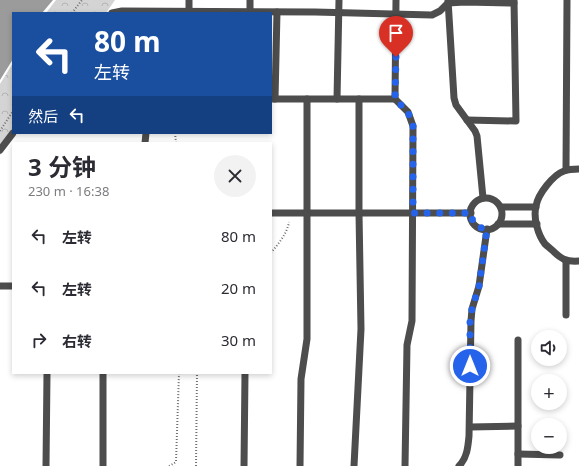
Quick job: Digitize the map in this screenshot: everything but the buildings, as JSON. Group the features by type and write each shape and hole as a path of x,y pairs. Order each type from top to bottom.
{"lane":[{"path":"189,0 189,11"},
{"path":"250,0 250,12"},
{"path":"337,99 339,0"},
{"path":"395,99 396,0"},
{"path":"566,170 567,0"},
{"path":"448,2 454,98 456,104 476,136 483,198"},
{"path":"117,12 339,12 432,15 440,11 448,2 514,2 516,121 467,120"},
{"path":"276,12 273,99 395,99 408,112 413,126 412,321 407,345 406,466"},
{"path":"300,466 301,380 307,339 307,99"},
{"path":"354,466 361,329 359,213 360,99"},
{"path":"0,150 12,134"},
{"path":"579,169 566,170 554,177 539,197 536,207 539,233 545,244 566,261 579,261"},
{"path":"488,198 494,200 501,207 502,217 498,224 492,228 482,229 473,223 471,218 472,208 474,203 478,200 488,198"},
{"path":"501,207 536,207"},
{"path":"272,213 471,213"},
{"path":"498,224 537,224"},
{"path":"459,466 467,453 470,427 470,321 479,286 487,229"},
{"path":"566,261 566,315"},
{"path":"0,286 12,286"},
{"path":"518,340 518,466"},
{"path":"46,466 47,374"},
{"path":"103,374 103,466"},
{"path":"244,466 245,374"},
{"path":"470,427 518,426"},
{"path":"518,454 560,455"}],"path":[{"path":"73,12 82,0"},
{"path":"0,131 12,113"},
{"path":"272,252 288,227 291,213"},
{"path":"170,466 176,462 179,374"},
{"path":"196,466 197,374"}],"green space":[{"path":"56,0 115,0 107,12 47,12"},
{"path":"12,65 12,134 15,134 0,155 0,84"}],"shaded area":[{"path":"0,0 53,0 43,12 12,12 12,61 0,80"}],"route":[{"path":"396,57 395,99 408,112 413,126 413,213 471,213 473,223 482,229 487,229 479,286 470,321 470,366"}]}
